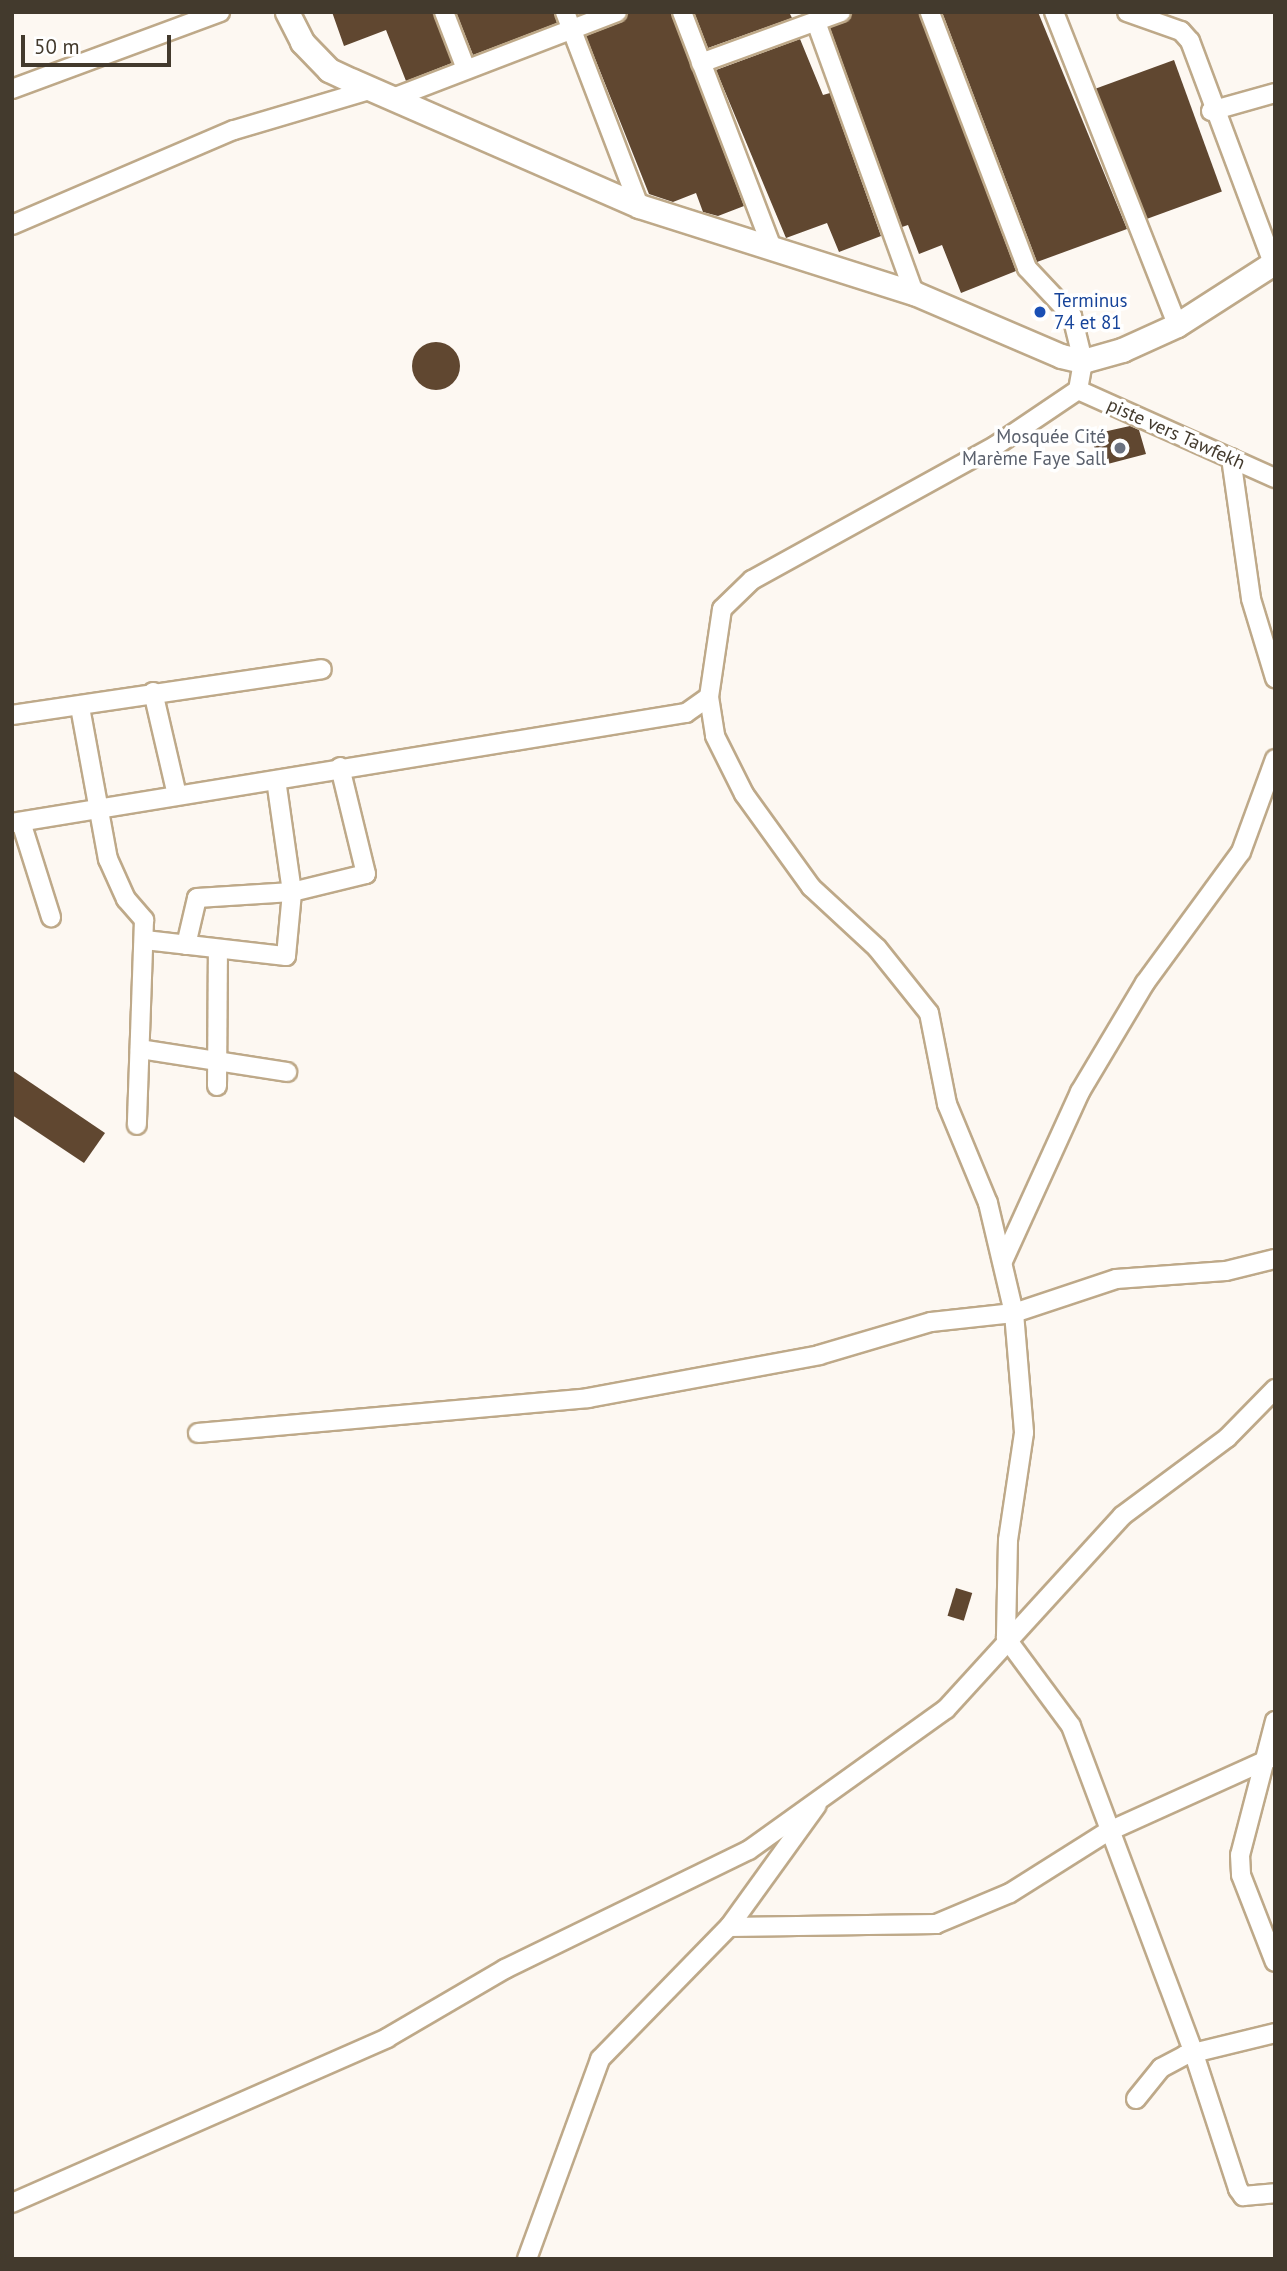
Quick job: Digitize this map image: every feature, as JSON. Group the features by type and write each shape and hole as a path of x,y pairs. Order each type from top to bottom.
{"street":[{"path":"12,89 220,12"},
{"path":"287,12 302,42 329,70 639,206 914,293 1035,348 1083,361 1177,325 1274,263 1211,111 1190,41 1181,31 1127,12"},
{"path":"443,12 466,69"},
{"path":"12,225 233,130 466,69 568,21 617,12"},
{"path":"682,12 772,248"},
{"path":"701,63 841,12"},
{"path":"930,12 1027,268 1066,304 1083,361 1078,390 995,446 752,580 717,621 709,697 715,736 744,794 811,887 877,948 929,1013 947,1104 988,1203 1014,1313 1024,1433 1008,1540 1006,1638 1071,1726 1107,1832 1195,2053 1238,2189 1243,2196 1275,2193"},
{"path":"1054,12 1177,325"},
{"path":"568,21 639,206"},
{"path":"816,22 914,293"},
{"path":"1211,111 1275,93"},
{"name":"piste vers Tawfekh","path":"1078,390 1275,478"},
{"path":"1231,458 1251,599 1275,678"},
{"path":"12,715 322,669"},
{"path":"153,692 177,794"},
{"path":"51,917 17,822 276,780 340,766 686,713 709,697"},
{"path":"80,707 96,810 108,859 144,920 137,1125"},
{"path":"1003,1261 1080,1092 1146,983 1241,852 1275,759"},
{"path":"186,945 197,898 292,892 366,874 340,766"},
{"path":"145,940 218,952 286,956 292,892 276,780"},
{"path":"217,1086 218,952"},
{"path":"140,1049 287,1072"},
{"path":"198,1433 588,1398 819,1355 931,1322 1014,1313 1116,1279 1226,1271 1275,1259"},
{"path":"12,2203 387,2038 505,1969 734,1858 827,1790 946,1709 1006,1638 1122,1516 1227,1438 1275,1389"},
{"path":"1275,1721 1270,1759 1240,1855 1241,1875 1275,1962"},
{"path":"729,1927 936,1924 1010,1893 1107,1832 1270,1759"},
{"path":"527,2259 600,2059 729,1927 827,1790"},
{"path":"1136,2099 1161,2068 1195,2053 1275,2033"}],"building":[{"path":"332,12 433,12 452,63 406,81 386,30 344,46"},
{"path":"456,12 554,12 557,23 473,55"},
{"path":"628,12 671,12 744,206 718,216 703,212 696,193 673,202 649,194 586,36 622,22"},
{"path":"694,12 789,12 792,18 708,48"},
{"path":"852,12 919,12 1016,271 961,293 942,245 919,254 908,225 902,227 830,28"},
{"path":"942,12 1038,12 1127,229 1037,262"},
{"path":"800,39 823,95 830,93 881,236 839,252 827,223 786,238 716,70"},
{"path":"1174,60 1222,192 1144,220 1096,88"},
{"path":"436,342 453,349 460,366 453,383 436,390 419,383 412,366 419,349"},
{"name":"Mosquée Cité Marème Faye Sall","path":"1130,426 1139,430 1146,454 1100,466 1093,443 1105,440 1103,432"},
{"path":"12,1070 105,1133 84,1163 12,1115"},
{"path":"956,1588 972,1593 964,1621 948,1616"}],"place":[{"name":"Terminus 74 et 81","path":"1040,312"},
{"name":"Mosquée Cité Marème Faye Sall","path":"1120,448"}]}
